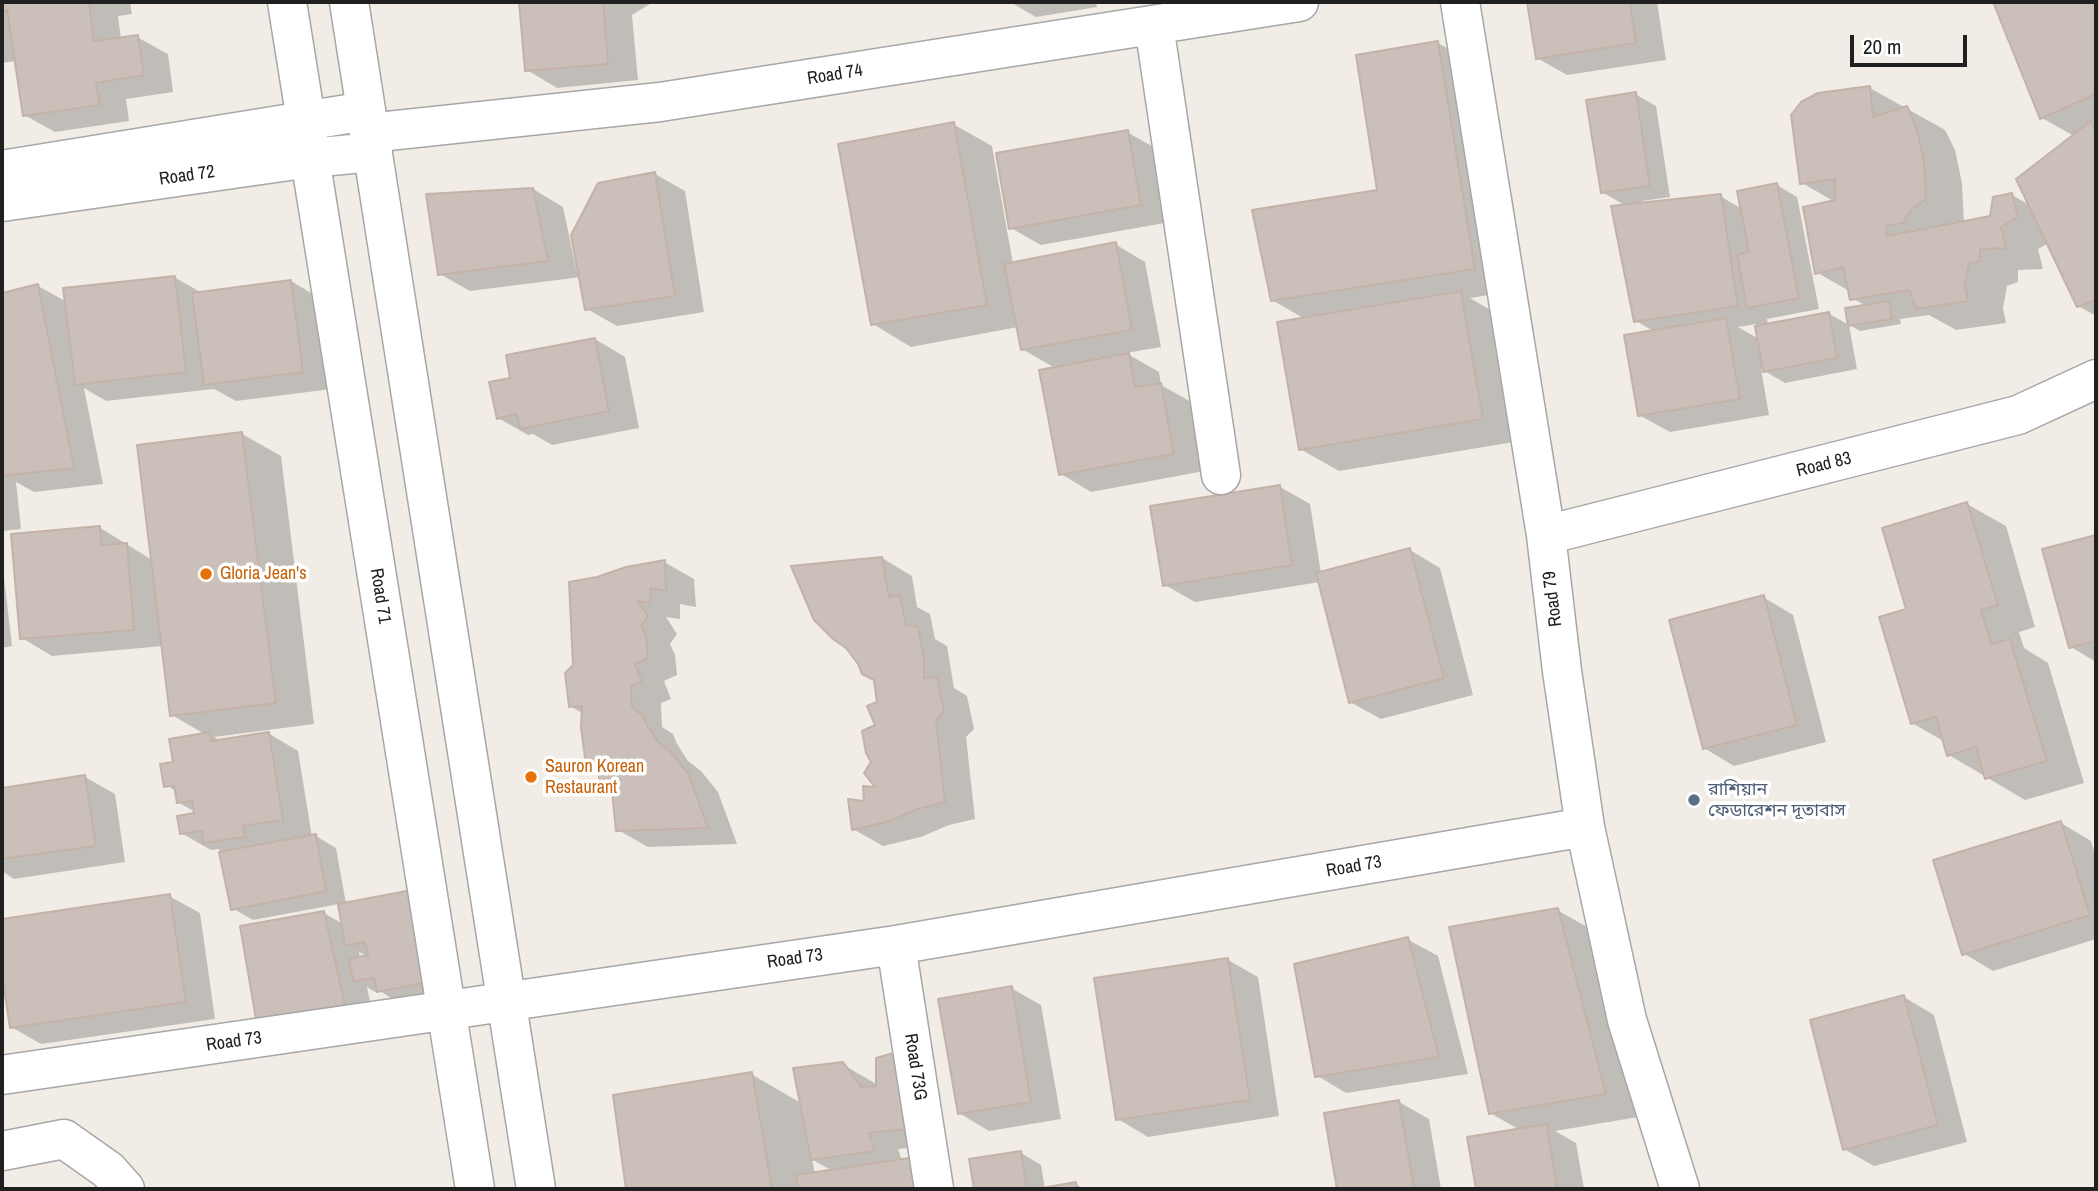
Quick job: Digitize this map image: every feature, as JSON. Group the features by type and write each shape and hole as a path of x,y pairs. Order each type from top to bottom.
{"street":[{"name":"Road 71","path":"288,2 310,159 475,1189"},
{"path":"349,2 536,1189"},
{"name":"Road 74","path":"369,132 660,102 1299,2"},
{"name":"Road 79","path":"1460,2 1546,535 1562,671 1585,827 1628,1020 1680,1189"},
{"path":"1154,25 1221,475"},
{"name":"Road 72","path":"2,170 306,120 369,132"},
{"name":"Road 72","path":"2,202 310,159 369,132"},
{"name":"Road 83","path":"1546,535 2018,415 2096,379"},
{"name":"Road 73","path":"2,1075 896,945 1585,827"},
{"name":"Road 73G","path":"896,945 934,1189"},
{"path":"2,1151 64,1139 107,1170 125,1189"}],"building":[{"path":"2,2 89,2 94,41 138,35 144,75 96,83 100,105 23,116 7,10 2,11"},
{"path":"519,2 603,2 608,64 525,71"},
{"path":"1527,2 1630,2 1636,43 1536,59"},
{"path":"1993,2 2096,2 2096,94 2040,119"},
{"path":"1438,41 1475,269 1271,301 1252,210 1377,190 1356,55"},
{"path":"1870,86 1873,117 1907,106 1916,126 1924,160 1926,199 1911,210 1903,223 1886,226 1887,236 1990,216 1993,197 2012,193 2018,217 2001,227 2006,248 1980,249 1980,261 1969,264 1965,285 1968,301 1916,309 1909,290 1850,300 1843,267 1815,274 1803,207 1835,200 1835,179 1800,184 1791,115 1801,102 1818,93"},
{"path":"1636,92 1650,186 1601,193 1586,100"},
{"path":"2091,121 2096,132 2096,300 2077,307 2016,179"},
{"path":"954,122 987,305 871,325 838,144"},
{"path":"1128,130 1141,205 1009,229 996,153"},
{"path":"655,172 675,296 585,310 571,235 598,183"},
{"path":"1777,183 1799,298 1747,308 1737,255 1749,252 1737,191"},
{"path":"533,188 548,261 438,275 426,194"},
{"path":"1721,194 1738,306 1634,322 1611,206"},
{"path":"1116,242 1132,330 1021,350 1004,264"},
{"path":"175,276 186,372 75,385 63,288"},
{"path":"291,280 303,372 204,385 192,293"},
{"path":"38,284 74,468 2,476 2,293"},
{"path":"1461,291 1483,419 1299,450 1277,322"},
{"path":"1889,301 1892,319 1848,326 1845,308"},
{"path":"1829,312 1837,358 1763,372 1755,326"},
{"path":"1726,318 1740,399 1638,416 1624,335"},
{"path":"595,338 609,411 520,429 517,414 497,419 489,382 510,378 506,355"},
{"path":"1129,353 1135,387 1161,383 1174,454 1059,475 1039,370"},
{"name":"Gloria Jean's","path":"242,432 276,703 170,716 137,445"},
{"path":"1280,485 1292,565 1163,586 1150,506"},
{"path":"1967,502 1998,605 1981,610 1991,644 2010,639 2047,761 1985,779 1976,747 1947,756 1936,717 1911,724 1879,617 1906,609 1882,528"},
{"path":"100,526 101,545 127,543 134,630 20,639 11,534"},
{"path":"2096,535 2096,641 2069,648 2042,549"},
{"path":"1410,548 1444,678 1349,703 1316,573"},
{"path":"882,557 889,597 900,595 906,625 918,627 924,658 924,678 937,677 944,711 936,720 945,802 918,809 890,821 852,830 848,799 864,801 863,786 875,787 864,773 871,762 866,753 862,731 875,725 867,706 877,702 874,680 862,674 846,648 814,620 791,566"},
{"path":"665,560 666,591 651,588 650,603 638,601 648,616 641,626 646,636 648,658 635,664 642,682 631,686 632,708 643,715 658,742 671,752 688,773 708,828 616,831 612,791 601,791 597,761 585,758 581,727 582,706 569,707 565,673 573,665 569,582"},
{"path":"1764,595 1797,725 1703,749 1669,620"},
{"path":"210,732 211,741 269,732 283,820 243,826 245,837 203,843 202,831 180,834 177,816 194,813 192,801 177,803 174,785 164,787 160,764 173,762 169,739"},
{"path":"85,775 96,846 2,859 2,788"},
{"path":"2061,821 2090,915 1962,955 1933,860"},
{"path":"316,834 326,891 231,910 219,852"},
{"path":"412,890 429,982 377,992 374,978 353,981 349,959 368,955 365,942 345,946 338,904"},
{"path":"170,894 186,1002 10,1028 2,974 2,919"},
{"path":"1558,908 1606,1094 1489,1114 1449,927"},
{"path":"324,911 345,1005 256,1019 240,926"},
{"path":"1408,937 1439,1057 1315,1077 1294,964"},
{"path":"1228,958 1250,1100 1116,1120 1094,978"},
{"path":"1012,986 1031,1102 958,1114 938,999"},
{"path":"1904,995 1938,1125 1843,1150 1810,1020"},
{"path":"904,1050 908,1129 869,1133 875,1151 811,1160 793,1068 843,1062 861,1087 876,1086 876,1058"},
{"path":"752,1072 772,1189 626,1189 613,1095"},
{"path":"1399,1100 1414,1189 1337,1189 1324,1113"},
{"path":"1547,1124 1557,1189 1476,1189 1467,1137"},
{"path":"1021,1151 1027,1189 974,1189 969,1159"},
{"path":"915,1157 920,1189 798,1189 796,1175"},
{"path":"1076,1182 1077,1189 1036,1189"}],"place":[{"name":"Gloria Jean's","path":"206,574"},
{"name":"Sauron Korean Restaurant","path":"531,777"},
{"name":"রাশিয়ান ফেডারেশন দূতাবাস","path":"1694,800"}]}
